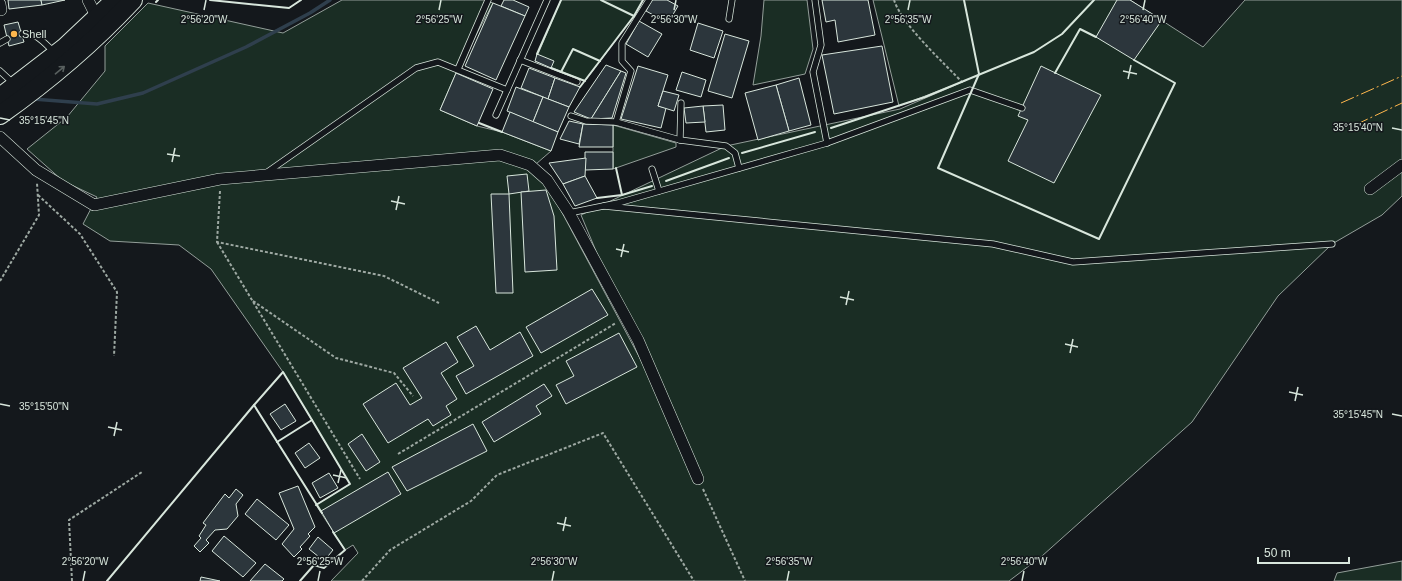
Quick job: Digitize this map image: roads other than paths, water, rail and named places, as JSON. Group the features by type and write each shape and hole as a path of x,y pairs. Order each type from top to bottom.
{"highway":[{"path":"11,99 56,54 115,0"},
{"path":"11,99 95,38 133,0"}],"street":[{"path":"88,0 97,18"},
{"path":"0,137 36,170 94,205 220,179 500,155 530,165 547,180 569,213 626,317 638,340 698,479"},
{"path":"1370,189 1402,165"}],"lane":[{"path":"458,69 488,0"},
{"path":"496,115 547,0"},
{"path":"616,122 631,71 622,61 622,43 649,0"},
{"path":"729,19 732,0"},
{"path":"815,0 821,45 813,72 827,143"},
{"path":"22,34 30,33 35,35 56,54"},
{"path":"0,43 8,39"},
{"path":"520,60 577,82"},
{"path":"263,176 416,68 438,62 507,90"},
{"path":"0,71 11,99"},
{"path":"569,213 604,206 827,143 970,90 1022,108"},
{"path":"680,140 681,103"},
{"path":"571,116 586,121 616,122 680,140 726,146 735,153 739,168"},
{"path":"652,169 659,191"},
{"path":"604,206 993,244 1074,262 1332,244"}],"waterway":[{"path":"33,99 97,104 143,93 246,47 310,13 330,0"}],"place":[{"name":"Shell","path":"14,34"}]}
